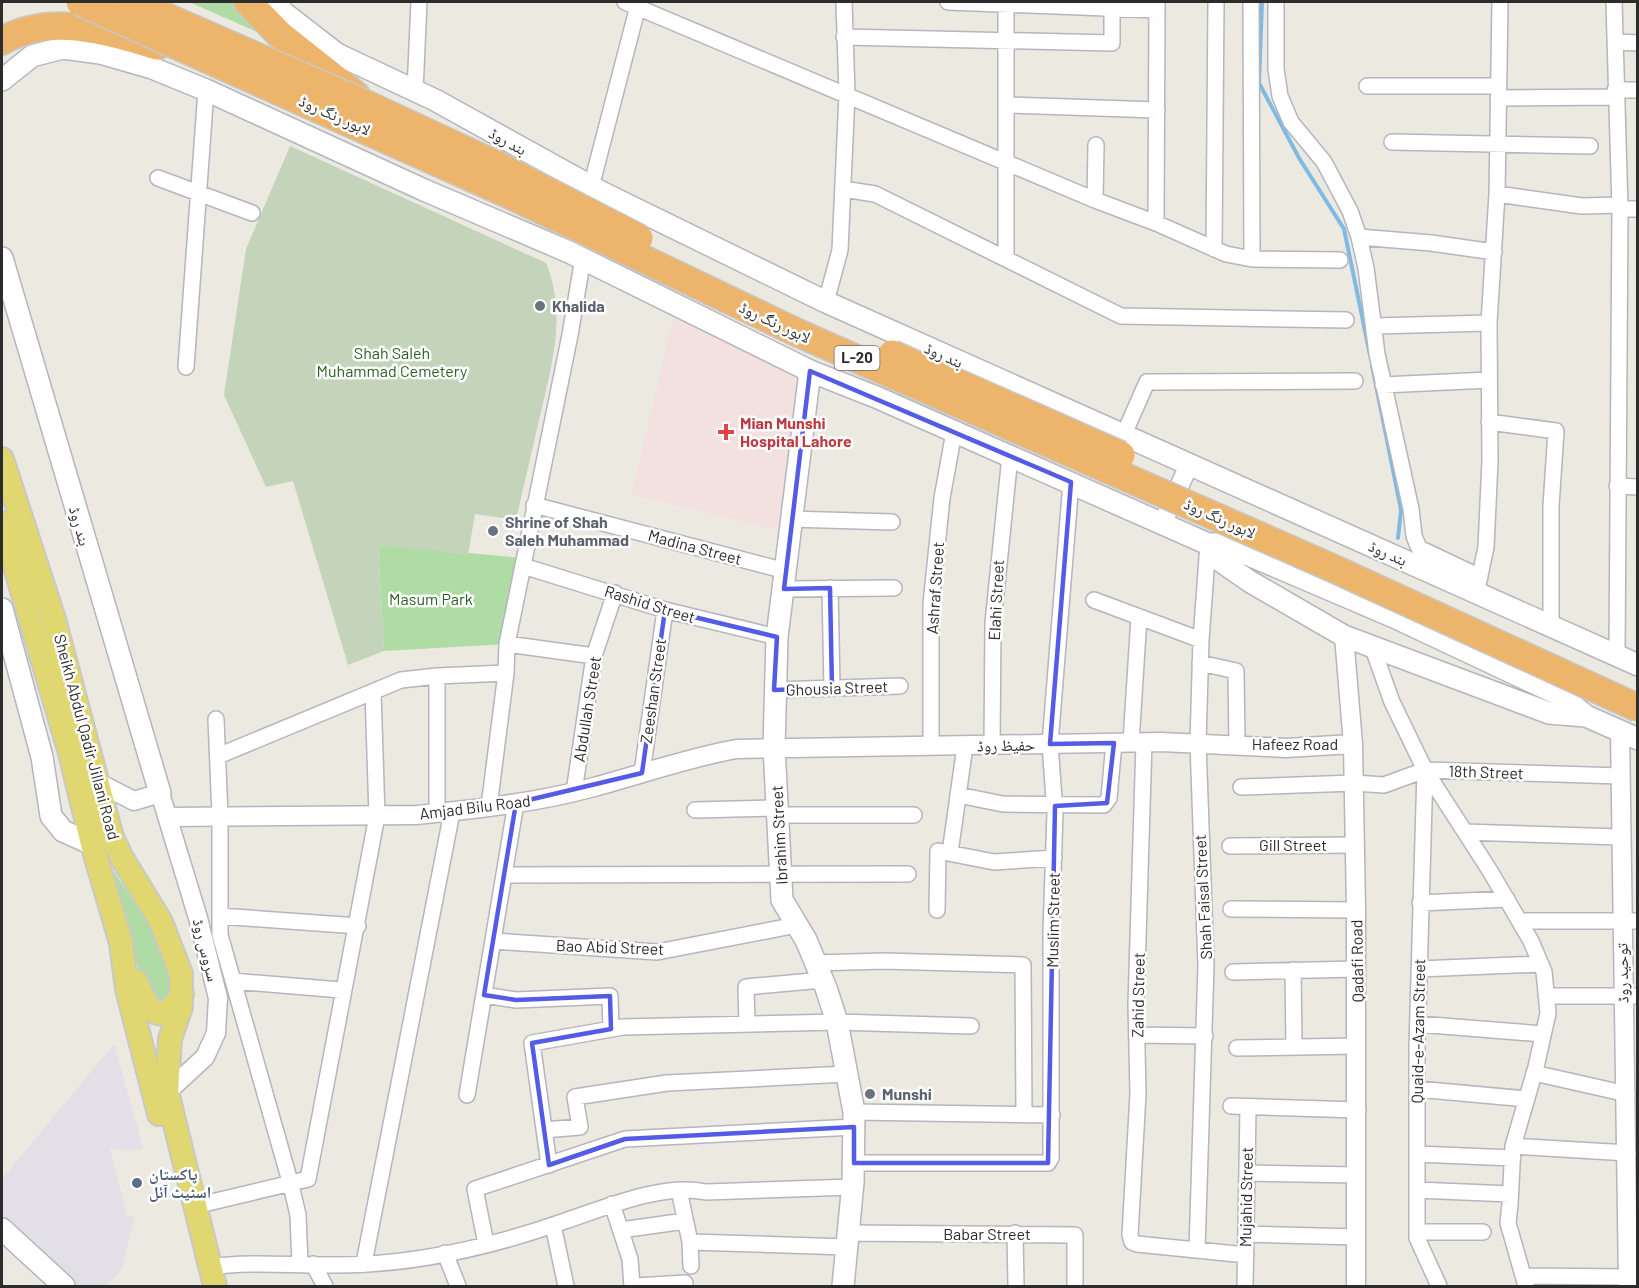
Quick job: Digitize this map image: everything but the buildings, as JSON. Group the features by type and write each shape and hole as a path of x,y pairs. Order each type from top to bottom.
{"highway":[{"name":"لاہور رنگ روڈ","path":"80,2 500,191 798,333 1330,567 1638,708"},
{"name":"لاہور رنگ روڈ","path":"132,2 368,105 495,164 663,250 804,316 1404,580 1638,691"},
{"path":"248,2 279,34 368,105"},
{"path":"2,41 33,29 60,26 114,34 210,59"}],"main road":[{"name":"بند روڈ","path":"275,2 284,14 337,54 415,90 591,187 826,302 1189,465 1478,586 1551,626 1638,665"},
{"path":"2,80 32,56 63,48 100,53 152,68 582,258 810,371 1071,482 1208,544 1223,544 1394,617 1560,695 1586,716 1629,735"},
{"name":"بند روڈ","path":"2,258 125,682 160,793"},
{"name":"Ibrahim Street","path":"810,371 777,637 774,747 782,900 819,971 837,1022 854,1119 853,1187 843,1287"},
{"name":"Sheikh Abdul Qadir Jillani Road","path":"2,459 54,619 112,837 170,940 181,974 182,1007 170,1039 167,1092 195,1206 210,1280"},
{"name":"Sheikh Abdul Qadir Jillani Road","path":"2,523 70,753 92,844 121,943 134,1016 210,1280"},
{"path":"1208,544 1215,558 1249,581 1344,636 1549,713 1586,716"},
{"path":"2,616 42,757 51,816 63,831 92,844"},
{"path":"121,943 145,1005 152,1011 168,1011 182,994"},
{"path":"2,1229 64,1287"}],"street":[{"path":"415,90 419,2"},
{"path":"826,302 840,250 847,94 844,2"},
{"path":"948,2 1157,6 1156,223"},
{"path":"1006,2 1006,258"},
{"path":"1214,249 1216,2"},
{"path":"1251,2 1252,259"},
{"path":"1276,2 1276,69 1280,96 1291,122 1324,162 1350,211 1359,237 1383,385 1394,427 1414,536 1419,548 1478,586 1486,546 1490,323 1497,194 1500,2"},
{"path":"1614,2 1620,207 1617,656"},
{"path":"591,187 634,3 1214,249 1252,259 1340,260"},
{"path":"844,37 1112,43 1104,6"},
{"path":"1615,42 1638,43"},
{"path":"1367,86 1498,92 1615,93 1638,90"},
{"path":"186,367 206,90"},
{"path":"1007,105 1157,110"},
{"path":"1392,142 1590,147"},
{"path":"1095,200 1096,145"},
{"path":"158,178 252,213"},
{"path":"843,189 875,194 1121,316 1346,320"},
{"path":"1497,194 1582,206 1638,209"},
{"path":"1359,237 1431,243 1494,252"},
{"path":"489,807 506,673 507,644 570,335 582,258"},
{"path":"1374,326 1490,323"},
{"path":"1383,385 1489,380"},
{"path":"1124,434 1147,382 1355,381"},
{"path":"1489,422 1556,431 1551,506 1551,626"},
{"name":"Ashraf Street","path":"931,746 931,604 942,498 954,432"},
{"name":"Elahi Street","path":"992,745 993,623 1010,456"},
{"path":"1162,524 1189,465"},
{"name":"Muslim Street","path":"854,1163 1048,1163 1051,1158 1055,806 1050,744 1071,482"},
{"path":"1617,486 1638,487"},
{"name":"Madina Street","path":"534,505 785,580 830,588 894,588"},
{"path":"790,519 892,522"},
{"name":"Shah Faisal Street","path":"1197,1250 1206,965 1197,743 1208,544"},
{"name":"Rashid Street","path":"524,567 665,610 777,637"},
{"path":"830,588 832,688"},
{"name":"Abdullah Street","path":"574,792 594,656 615,593"},
{"path":"1094,600 1201,640"},
{"name":"Zeeshan Street","path":"642,773 665,610"},
{"name":"Zahid Street","path":"1139,616 1130,742 1138,1094 1130,1236 1132,1242 1137,1244 1197,1250"},
{"name":"Qadafi Road","path":"1344,636 1354,783 1358,1046 1356,1287"},
{"path":"507,644 594,656"},
{"path":"1372,646 1392,702 1425,770 1507,899 1541,964 1548,1013 1513,1152 1508,1223 1525,1281 1628,1282"},
{"path":"1200,663 1236,671 1237,744"},
{"path":"218,756 401,680 506,673"},
{"path":"364,1263 445,813 437,676"},
{"name":"Ghousia Street","path":"774,690 900,686"},
{"path":"195,1206 291,1185 308,1179 342,990 357,926 377,816 373,692"},
{"path":"216,719 220,816 220,935 291,1185 307,1264 325,1287"},
{"name":"توحید روڈ","path":"1628,1282 1633,1229 1627,1094 1630,921 1621,837 1621,777 1629,735"},
{"path":"958,795 1003,804 1055,806 1107,803 1130,742"},
{"name":"حفیظ روڈ","path":"774,747 1130,742 1237,744"},
{"name":"Hafeez Road","path":"1237,744 1286,748 1353,744"},
{"path":"950,853 965,746"},
{"name":"Amjad Bilu Road","path":"169,817 377,816 445,813 574,792 705,754 774,747"},
{"name":"18th Street","path":"1354,783 1384,785 1425,770 1621,777"},
{"name":"Quaid-e-Azam Street","path":"1425,770 1420,903 1417,1238 1439,1287"},
{"path":"99,783 134,801 160,793"},
{"path":"1240,787 1354,783"},
{"name":"سروس روڈ","path":"160,793 198,918 218,998 216,1034 205,1057 167,1092"},
{"path":"467,1095 516,803"},
{"path":"694,810 914,815"},
{"path":"1465,832 1621,837"},
{"name":"Gill Street","path":"1230,846 1355,845"},
{"path":"938,910 938,853 940,851 994,862 1054,858"},
{"path":"504,875 908,874"},
{"path":"1420,903 1507,899"},
{"path":"1231,909 1356,910"},
{"path":"220,916 357,926"},
{"path":"1520,921 1630,921"},
{"name":"Bao Abid Street","path":"493,941 657,952 797,925"},
{"path":"747,1024 746,987 819,971 884,960 1023,965 1024,1115"},
{"path":"1419,969 1541,964"},
{"path":"1233,972 1357,969"},
{"path":"1293,970 1294,1047"},
{"path":"233,981 342,990"},
{"path":"484,995 516,1000 610,996 612,1029"},
{"path":"1546,996 1630,996"},
{"path":"549,1166 532,1043 612,1029 837,1022 971,1026"},
{"path":"1418,1024 1543,1034"},
{"path":"1137,1035 1205,1036"},
{"path":"1237,1048 1358,1046"},
{"path":"1534,1073 1627,1094"},
{"path":"544,1130 579,1126 575,1097 667,1083 847,1074"},
{"path":"1417,1089 1527,1099"},
{"path":"1231,1106 1358,1110"},
{"name":"Mujahid Street","path":"1245,1287 1248,1107"},
{"path":"486,1244 475,1190 626,1139 854,1119 1052,1115"},
{"path":"1417,1154 1513,1152 1628,1154"},
{"path":"1247,1173 1357,1175"},
{"path":"210,1280 236,1263 364,1263 445,1252 486,1244 553,1225 612,1204 686,1188 706,1192 853,1187"},
{"path":"679,1190 690,1242 691,1266"},
{"path":"1417,1190 1510,1194"},
{"path":"612,1204 630,1259 634,1287 685,1283 685,1287"},
{"path":"621,1230 685,1221"},
{"path":"553,1225 566,1287"},
{"path":"1417,1232 1483,1232"},
{"path":"1015,1233 1016,1287"},
{"name":"Babar Street","path":"690,1242 848,1240 1015,1233 1075,1235 1075,1287"},
{"path":"1246,1234 1356,1237"},
{"path":"1197,1250 1246,1255"},
{"path":"445,1252 458,1287"}],"highlighted area":[{"path":"810,371 1071,482 1050,744 1114,743 1107,803 1055,806 1048,1163 854,1163 854,1127 625,1139 549,1165 532,1043 611,1029 610,996 516,1000 484,995 516,803 642,773 665,610 777,637 774,690 832,688 830,588 784,589"}],"shaded area":[{"name":"Mian Munshi Hospital Lahore","path":"676,304 813,370 793,534 632,494"},
{"path":"114,1044 144,1150 110,1149 127,1216 135,1216 121,1270 106,1286 65,1286 2,1228 2,1179"}],"green space":[{"path":"189,2 236,2 271,38"},
{"name":"Shah Saleh Muhammad Cemetery","path":"290,146 546,263 556,301 553,358 516,520 475,514 468,555 378,545 384,651 348,665 293,481 266,487 224,395 246,249"},
{"name":"Masum Park","path":"378,545 523,558 507,644 384,651"},
{"path":"94,818 111,867 158,939 172,974 170,999 162,1006 146,991 129,941"}],"waterway":[{"path":"1262,2 1259,83 1299,158 1344,229 1370,355"},
{"path":"1372,365 1401,510 1398,538"}],"place":[{"name":"Khalida","path":"540,306"},
{"name":"Mian Munshi Hospital Lahore","path":"726,432"},
{"name":"Shrine of Shah Saleh Muhammad","path":"493,531"},
{"name":"Munshi","path":"870,1094"},
{"name":"پاکستان اسٹیٹ آئل","path":"137,1183"}]}
